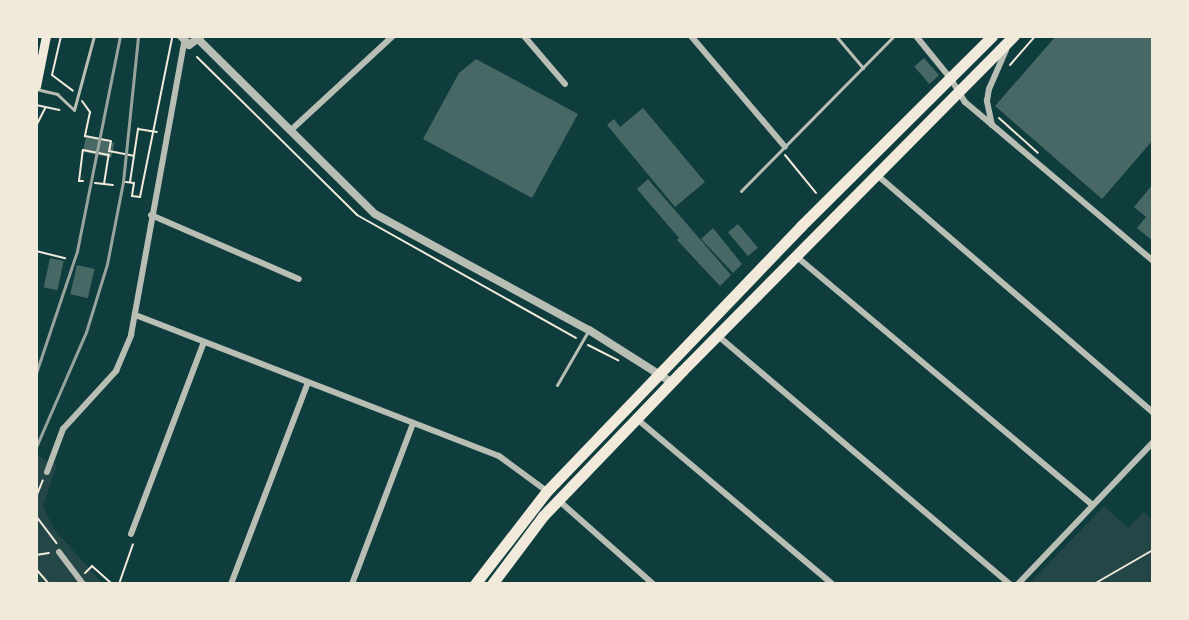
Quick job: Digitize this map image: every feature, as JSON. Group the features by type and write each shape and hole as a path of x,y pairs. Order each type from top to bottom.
{"highway":[{"path":"475,584 547,491 801,226 992,36"},
{"path":"492,584 558,500 794,254 1014,36"}],"main road":[{"path":"36,88 43,36"}],"street":[{"path":"290,131 393,36"},
{"path":"524,36 565,84"},
{"path":"691,36 783,149"},
{"path":"916,36 951,79 958,93 1153,261"},
{"path":"992,125 987,101 990,84 1014,36"},
{"path":"47,472 63,429 121,364 138,316 134,304 183,39 192,44 200,38 375,214 589,330 671,382"},
{"path":"875,174 1153,412"},
{"path":"151,215 299,279"},
{"path":"794,254 1093,505"},
{"path":"138,316 512,462 653,584"},
{"path":"716,335 1010,584"},
{"path":"131,534 204,342"},
{"path":"231,584 308,382"},
{"path":"637,419 832,584"},
{"path":"352,584 413,423"},
{"path":"1018,584 1153,442"},
{"path":"59,552 81,582"}],"lane":[{"path":"36,88 57,94 74,110 94,36"},
{"path":"836,36 863,68"},
{"path":"741,191 894,36"},
{"path":"557,385 589,330"}],"path":[{"path":"52,75 56,70 61,36"},
{"path":"166,133 153,131 138,129 128,182 134,183 132,196 140,197 153,131 173,36"},
{"path":"36,105 59,110"},
{"path":"36,126 46,107"},
{"path":"995,111 1038,150"},
{"path":"90,112 86,133 111,141 104,184"},
{"path":"783,149 819,196"},
{"path":"83,181 79,181 82,152 134,154"},
{"path":"95,183 113,185"},
{"path":"36,251 65,258"},
{"path":"36,497 47,472"},
{"path":"36,516 55,540"},
{"path":"119,584 133,543 131,534"},
{"path":"1094,584 1153,550"},
{"path":"36,555 59,552"},
{"path":"81,582 92,566 112,584"},
{"path":"36,569 49,584"}],"shaded area":[{"path":"38,456 57,465 43,506 54,529 103,584 36,584"},
{"path":"1104,506 1128,528 1144,512 1153,521 1153,584 1029,584"}],"building":[{"path":"1056,36 1153,36 1153,140 1102,199 995,106"},
{"path":"924,58 939,75 929,84 914,67"},
{"path":"476,59 578,114 532,198 423,139 459,73"},
{"path":"643,108 705,182 675,207 607,125 614,119 620,127"},
{"path":"86,137 114,143 111,158 83,152"},
{"path":"648,179 731,275 720,286 677,240 679,238 637,189"},
{"path":"1153,184 1153,241 1137,228 1146,217 1134,207"},
{"path":"738,224 758,248 748,256 728,232"},
{"path":"713,228 742,264 733,273 701,239"},
{"path":"50,258 64,261 57,290 44,287"},
{"path":"77,265 95,269 88,298 70,294"}],"railway":[{"path":"36,373 77,251 120,36"},
{"path":"36,447 86,332 107,264 123,182 138,36"}]}
